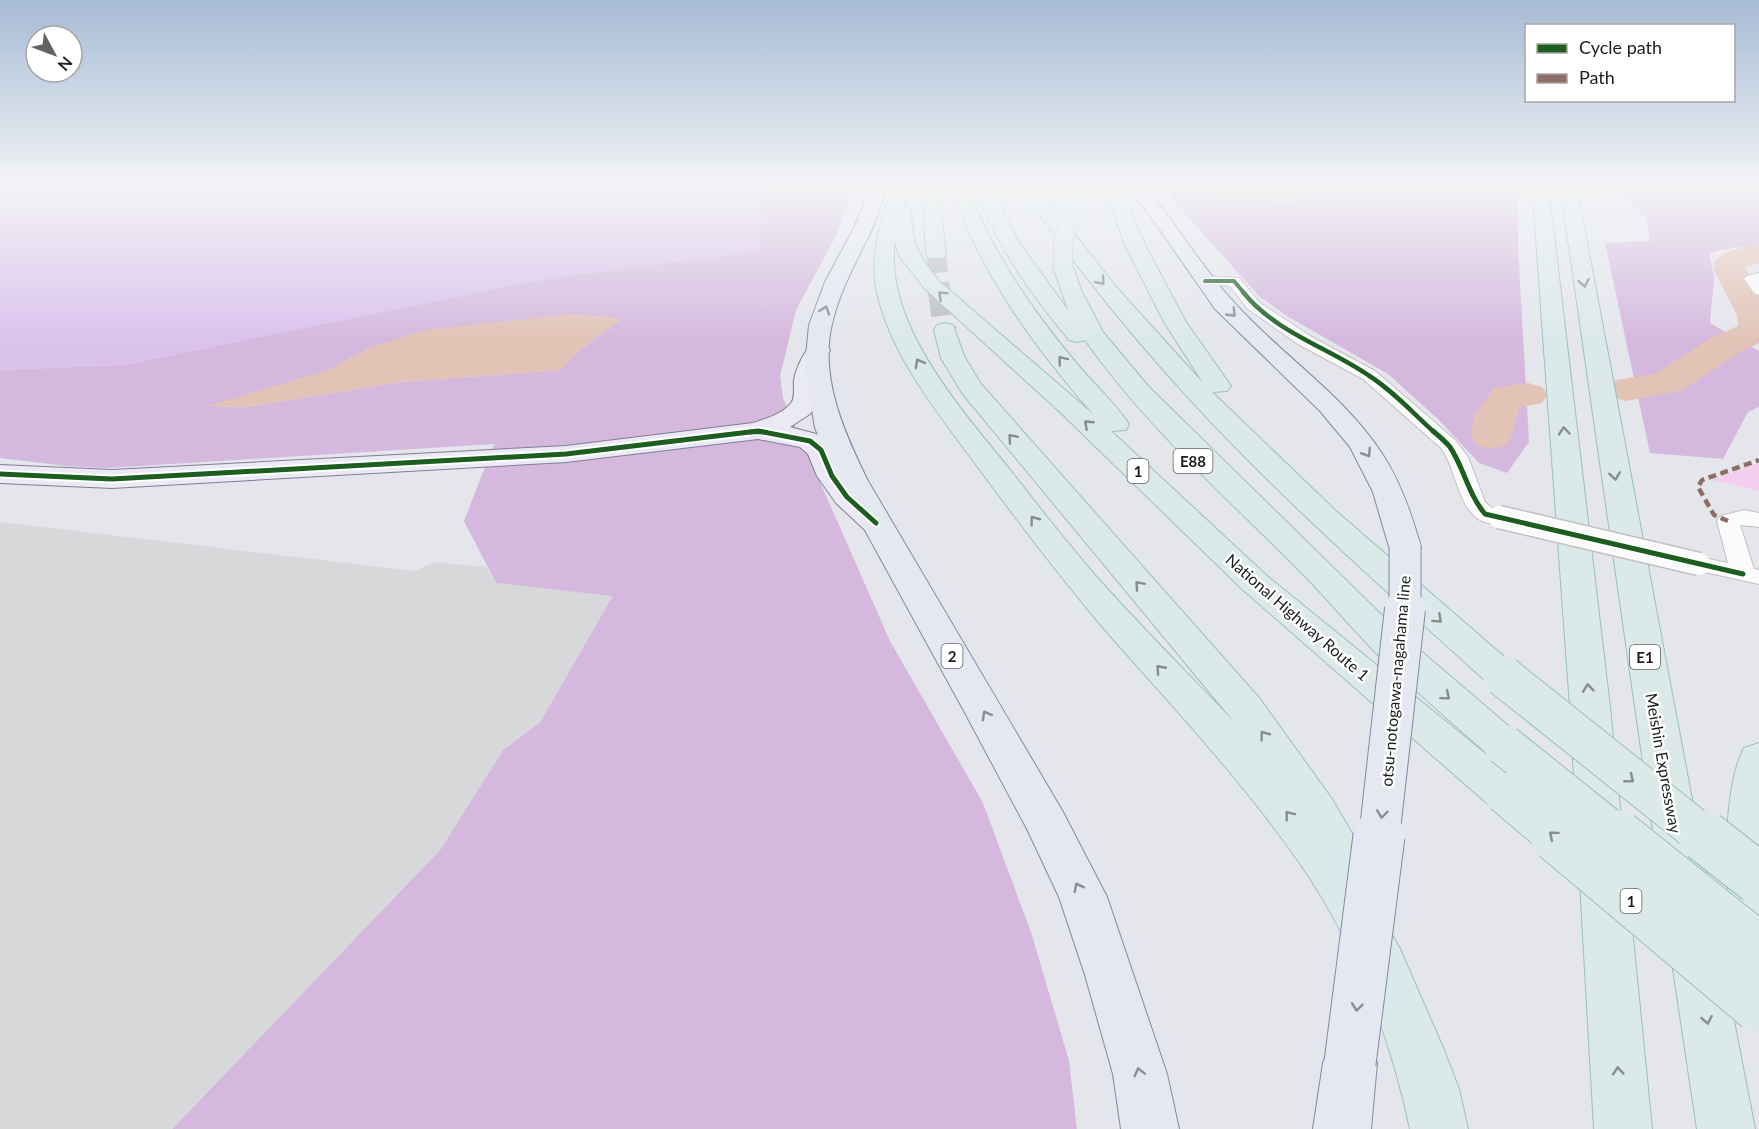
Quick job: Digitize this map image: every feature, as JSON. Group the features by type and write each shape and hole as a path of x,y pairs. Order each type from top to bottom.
{"highway":[{"path":"887,237 884,264 893,305 900,326 924,373 944,403 1083,582 1272,793 1346,895 1375,951 1401,1011 1435,1109"},
{"name":"National Highway Route 1","path":"903,237 909,256 932,285 1069,406 1263,589 1330,648 1430,728 1759,1007"},
{"path":"934,237 936,255"},
{"name":"E88","path":"979,237 1035,324 1086,391 1202,516 1430,728"},
{"name":"E88","path":"1007,237 1058,313 1123,389 1240,509 1387,642"},
{"path":"1064,237 1063,267 1074,301 1101,345 1142,395 1253,509 1327,579 1387,642 1504,745 1759,949"},
{"path":"1066,237 1141,329 1265,461 1503,676 1646,792 1759,879"},
{"path":"1132,237 1175,322 1193,351 1269,452 1364,551"},
{"path":"1545,237 1590,707 1623,1129"},
{"name":"Meishin Expressway","path":"1577,237 1726,1129"},
{"path":"945,330 953,358 976,396 1246,709 1317,812 1352,872 1387,947 1410,1010 1435,1109"},
{"path":"1759,759 1749,842 1752,906 1759,944"}],"main road":[{"name":"2","path":"859,237 825,308 820,325 817,366 829,428 853,481 984,711 1047,825 1083,897 1140,1074 1150,1129"},
{"name":"otsu-notogawa-nagahama line","path":"1175,237 1205,281 1232,313 1311,388 1361,443 1378,470 1394,504 1405,546 1405,609 1342,1129"}],"street":[{"path":"1759,278 1752,279 1759,290"},
{"path":"1205,281 1234,281 1254,306 1276,322 1369,375 1448,444 1458,458 1475,504 1485,514 1751,576"},
{"path":"0,474 103,479 520,457 566,454 758,431 784,420 802,405 807,398 806,385 809,368 818,350"},
{"path":"758,431 810,441 821,450 832,476 847,497 876,523"},
{"path":"1751,576 1728,521 1744,517 1759,520"}],"shaded area":[{"path":"0,237 762,237 761,251 543,279 124,365 0,370"},
{"path":"761,237 836,237 796,310 780,376 783,398 890,641 983,803 1032,935 1069,1061 1077,1129 172,1129 440,850 503,750 540,722 612,597 496,583 464,521 494,444 107,468 66,466 0,458 0,370 124,365 543,279 760,251","holes":["571,314 621,319 581,349 559,370 400,382 246,407 210,406 329,370 369,348"]},
{"path":"1206,237 1518,237 1529,442 1507,473 1479,463 1438,419 1388,374 1287,316 1259,296"},
{"path":"1649,237 1759,237 1759,249 1736,247 1709,253 1714,277 1710,323 1759,351 1759,407 1748,412 1723,459 1650,453 1605,243 1650,241"},
{"path":"571,314 621,319 581,349 560,370 400,382 246,407 207,406 329,370 369,348 425,330"},
{"path":"1759,463 1759,491 1712,480"},
{"path":"0,522 414,571 434,562 486,567 496,583 612,596 540,722 503,750 440,850 172,1129 0,1129"}],"waterway":[{"path":"1626,389 1667,383 1724,346 1756,331 1754,315 1730,270 1729,263 1742,257 1759,254"},
{"path":"1492,436 1495,416 1508,396 1528,395"}],"tunnel":[{"path":"936,254 941,293"},
{"path":"940,292 945,330"}],"marked path":[{"path":"1728,521 1714,515 1698,487 1702,480 1759,460"}],"cycle path":[{"path":"1205,281 1234,281 1254,306 1304,340 1369,375 1448,444 1473,498 1485,514 1743,574"},
{"path":"0,474 112,479 566,454 758,431 810,441 821,450 832,476 847,497 876,523"}]}
